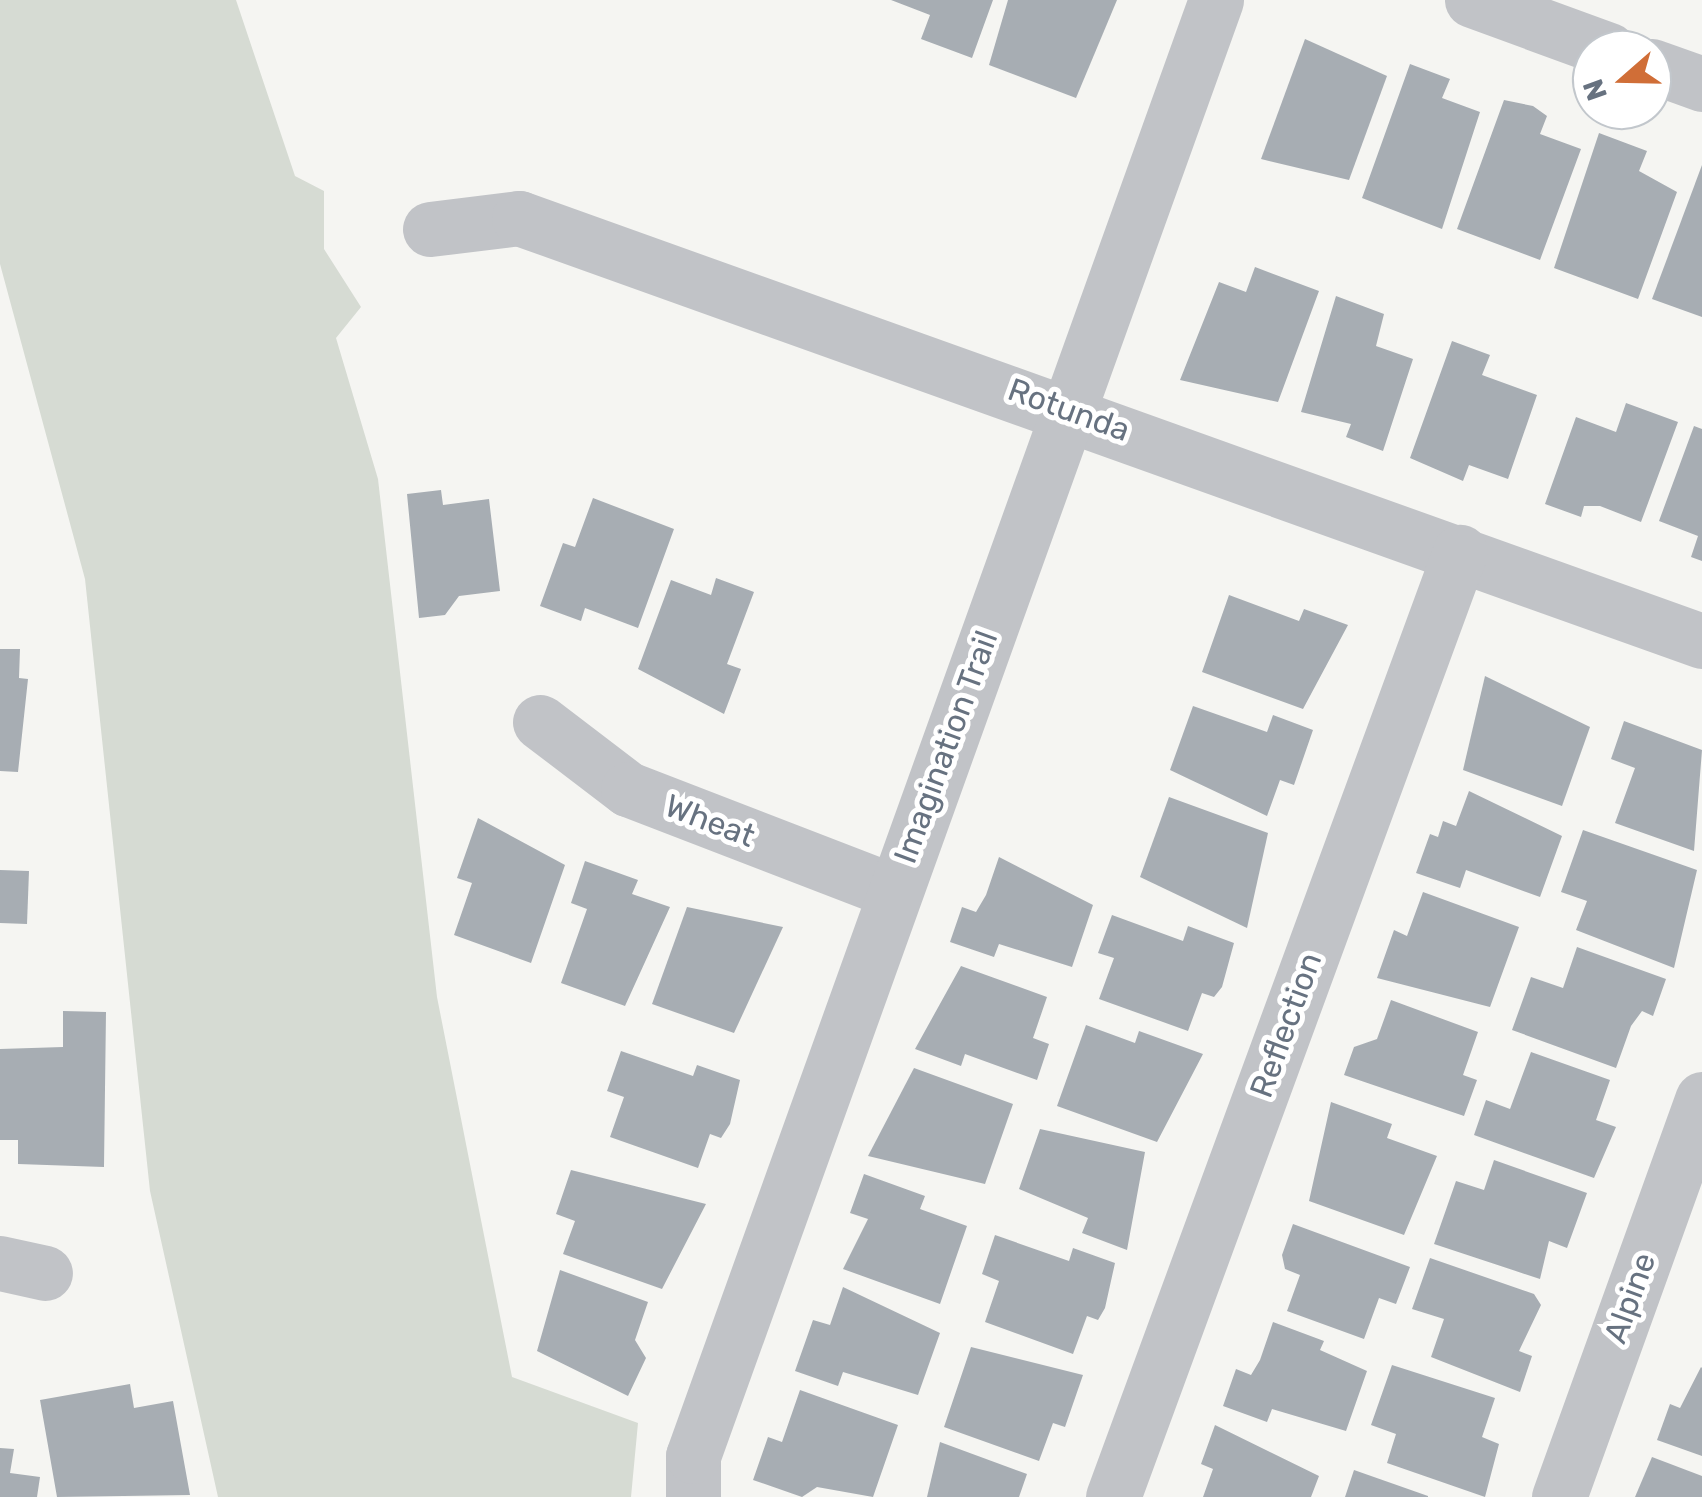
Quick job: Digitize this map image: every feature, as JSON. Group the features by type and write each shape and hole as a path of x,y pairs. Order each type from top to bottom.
{"street":[{"name":"Imagination Trail","path":"693,1497 693,1456 1216,0"},
{"path":"1472,0 1572,36"},
{"path":"1672,73 1702,84"},
{"name":"Rotunda","path":"430,229 520,218 1066,409 1702,640"},
{"name":"Reflection","path":"1112,1497 1460,552"},
{"name":"Wheat","path":"540,722 628,789 894,892"},
{"name":"Alpine","path":"1558,1497 1702,1099"}],"shaded area":[{"path":"0,0 236,0 295,176 324,191 324,249 361,307 336,338 378,479 437,997 512,1377 638,1423 631,1497 218,1497 150,1191 85,579 0,264"}],"building":[{"path":"891,0 993,0 972,58 921,39 930,15"},
{"path":"1008,0 1117,0 1076,98 989,65"},
{"path":"1305,39 1387,76 1349,180 1261,159"},
{"path":"1410,64 1450,79 1442,98 1480,112 1442,229 1362,198"},
{"path":"1504,100 1533,106 1547,116 1540,134 1581,149 1540,260 1457,229"},
{"path":"1599,133 1647,151 1639,171 1677,192 1638,299 1554,268"},
{"path":"1702,165 1702,317 1652,299"},
{"path":"1255,267 1319,291 1278,402 1180,380 1219,282 1246,292"},
{"path":"1336,296 1384,314 1376,346 1413,359 1383,451 1346,437 1351,424 1301,412"},
{"path":"1452,341 1490,355 1482,375 1537,395 1508,479 1469,465 1463,481 1410,458"},
{"path":"1626,403 1678,422 1641,522 1600,506 1584,506 1581,517 1545,504 1576,417 1616,432"},
{"path":"1694,426 1702,429 1702,561 1691,557 1698,536 1659,521"},
{"path":"441,490 443,505 489,499 500,591 459,596 445,615 419,618 407,494"},
{"path":"593,498 674,529 638,628 585,608 581,621 540,606 563,543 575,547"},
{"path":"716,578 754,592 727,664 741,669 724,714 638,669 671,580 711,595"},
{"path":"1229,595 1299,621 1304,609 1348,625 1303,709 1202,672"},
{"path":"0,649 20,649 19,678 28,679 18,772 0,771"},
{"path":"1485,676 1590,727 1562,806 1463,770"},
{"path":"1193,706 1267,732 1273,715 1313,730 1294,785 1280,780 1267,816 1170,770"},
{"path":"1624,721 1702,750 1694,851 1615,823 1635,768 1611,759"},
{"path":"1469,791 1562,836 1540,897 1466,870 1460,888 1416,873 1430,834 1438,837 1443,821 1456,826"},
{"path":"1169,797 1268,833 1247,928 1140,877"},
{"path":"478,818 565,865 531,963 454,935 472,883 457,878"},
{"path":"1583,830 1697,870 1674,968 1576,930 1587,901 1561,892"},
{"path":"999,857 1093,905 1072,967 999,944 994,957 950,942 962,907 976,912 986,895"},
{"path":"585,861 638,880 632,894 670,907 625,1006 561,983 587,909 571,903"},
{"path":"0,870 29,871 27,924 0,923"},
{"path":"1423,892 1519,927 1490,1007 1377,978 1394,930 1407,936"},
{"path":"687,907 783,927 734,1033 652,1004"},
{"path":"1112,915 1183,941 1188,926 1234,943 1222,987 1214,997 1202,993 1188,1031 1099,999 1114,958 1098,953"},
{"path":"1577,947 1666,979 1653,1016 1642,1011 1631,1026 1616,1068 1512,1030 1531,977 1563,988"},
{"path":"961,966 1047,997 1033,1038 1049,1044 1037,1080 965,1054 961,1066 915,1049"},
{"path":"1391,1000 1478,1032 1463,1075 1477,1080 1464,1116 1344,1075 1354,1047 1377,1039"},
{"path":"63,1011 106,1012 104,1167 18,1164 18,1140 0,1140 0,1049 63,1047"},
{"path":"1086,1025 1135,1043 1139,1031 1203,1054 1157,1142 1057,1106"},
{"path":"621,1051 693,1076 697,1065 740,1080 730,1124 721,1138 710,1134 698,1168 610,1137 624,1097 607,1091"},
{"path":"1531,1052 1610,1080 1596,1120 1616,1127 1594,1178 1474,1135 1486,1100 1510,1109"},
{"path":"914,1068 1013,1104 985,1184 868,1156"},
{"path":"1331,1102 1392,1124 1387,1138 1437,1156 1404,1235 1309,1201"},
{"path":"1040,1129 1145,1152 1127,1250 1082,1233 1088,1218 1019,1189"},
{"path":"1494,1160 1587,1193 1567,1248 1549,1241 1540,1279 1434,1244 1456,1181 1484,1190"},
{"path":"571,1170 706,1204 662,1289 563,1254 575,1221 556,1214"},
{"path":"864,1174 925,1196 920,1209 967,1226 940,1304 843,1269 868,1219 850,1213"},
{"path":"1293,1224 1410,1267 1396,1304 1379,1298 1364,1339 1287,1311 1300,1275 1285,1269 1282,1255"},
{"path":"995,1235 1069,1261 1073,1248 1115,1263 1105,1308 1098,1320 1087,1316 1073,1354 985,1322 999,1281 982,1274"},
{"path":"1430,1258 1534,1294 1541,1305 1519,1351 1532,1356 1520,1392 1431,1357 1444,1319 1412,1309"},
{"path":"560,1270 648,1302 635,1340 646,1358 628,1396 537,1351"},
{"path":"843,1287 940,1333 918,1395 843,1372 838,1386 795,1371 813,1320 830,1325"},
{"path":"1273,1322 1324,1341 1320,1350 1367,1371 1346,1431 1272,1409 1267,1422 1223,1406 1236,1369 1251,1375 1260,1360"},
{"path":"971,1347 1083,1375 1065,1427 1053,1423 1039,1461 944,1427"},
{"path":"1392,1365 1495,1398 1482,1437 1499,1444 1485,1497 1387,1463 1396,1434 1371,1425"},
{"path":"1701,1367 1702,1456 1657,1440 1670,1404 1680,1408"},
{"path":"130,1384 134,1408 173,1401 190,1495 57,1497 40,1400"},
{"path":"800,1390 898,1425 873,1497 817,1487 802,1497 753,1480 768,1437 782,1442"},
{"path":"1215,1425 1319,1476 1311,1497 1203,1497 1213,1469 1201,1464"},
{"path":"940,1442 1027,1474 1019,1497 927,1497"},
{"path":"0,1448 14,1449 10,1473 40,1477 37,1497 0,1497"},
{"path":"1652,1457 1702,1476 1702,1497 1635,1497"},
{"path":"1354,1470 1428,1496 1428,1497 1345,1497"}]}
